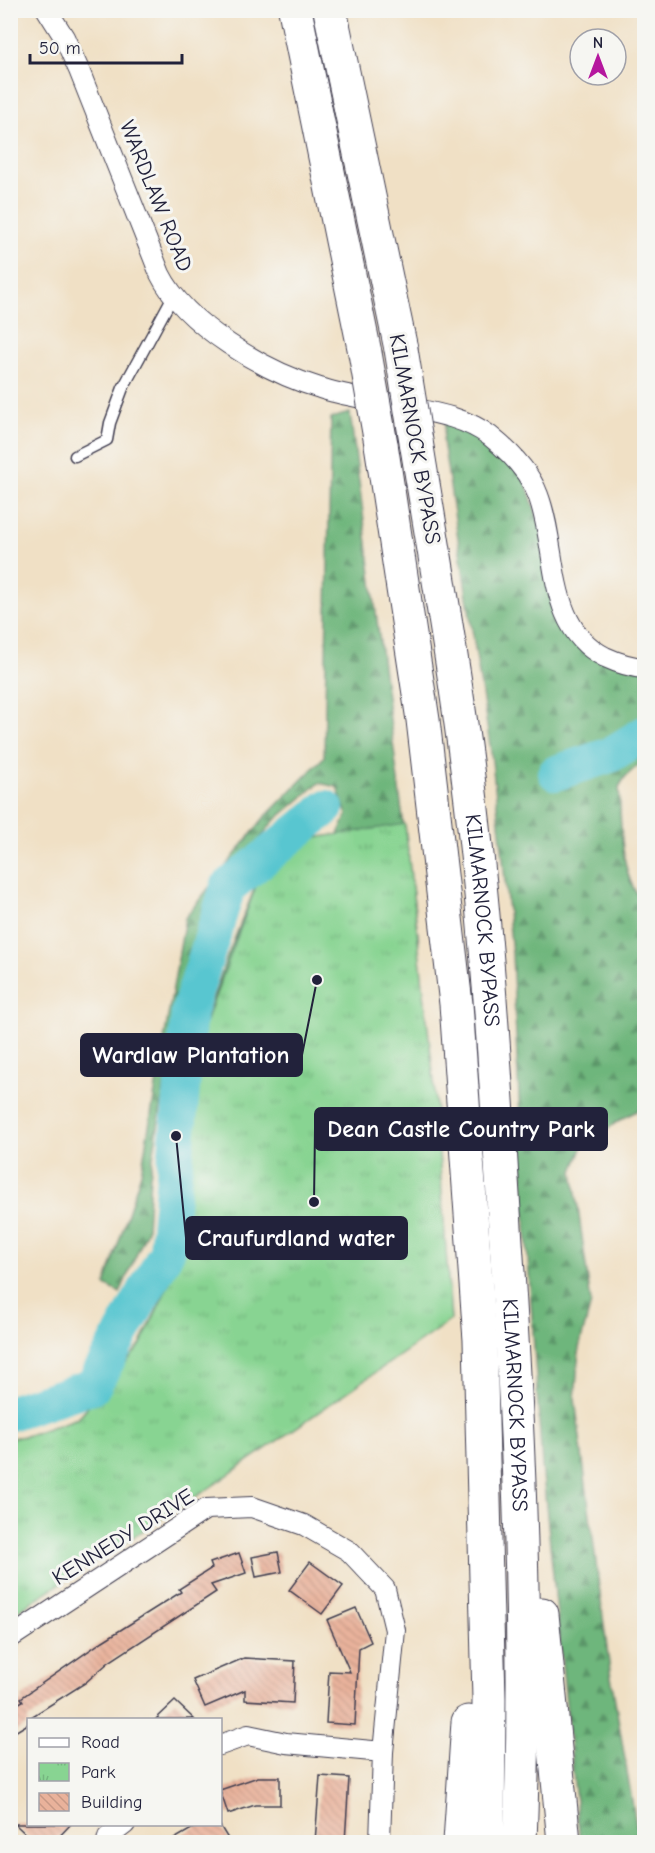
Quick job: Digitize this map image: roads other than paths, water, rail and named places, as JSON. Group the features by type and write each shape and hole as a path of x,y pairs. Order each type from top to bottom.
{"highway":[{"name":"KILMARNOCK BYPASS","path":"295,10 365,353 381,444 423,720 456,1004 480,1340 489,1699 488,1842"},
{"name":"KILMARNOCK BYPASS","path":"330,10 401,349 458,695 488,960 501,1134 520,1525 523,1674 520,1842"},
{"path":"520,1525 540,1599 564,1842"},
{"path":"460,1842 469,1687 486,1595"}],"street":[{"name":"WARDLAW ROAD","path":"46,10 64,37 79,70 160,274 173,296 204,324 273,370 320,388 457,419 491,437 520,465 538,494 545,515 562,605 575,632 584,644 615,662 645,668"},
{"name":"KENNEDY DRIVE","path":"10,1638 206,1509 252,1507 304,1525 349,1551 385,1589 395,1630 383,1752 380,1842"},
{"path":"222,1744 248,1735 286,1743 383,1752"},
{"path":"107,1842 108,1837 122,1826"}],"lane":[{"path":"75,456 107,440 110,423 123,388 173,296"}],"waterway":[{"path":"556,773 610,755 644,734"},
{"path":"10,1413 93,1386 167,1251 189,1011 228,887 326,808"}],"place":[{"name":"Wardlaw Plantation","path":"317,980"},
{"name":"Craufurdland water","path":"176,1136"},
{"name":"Dean Castle Country Park","path":"314,1202"}]}
